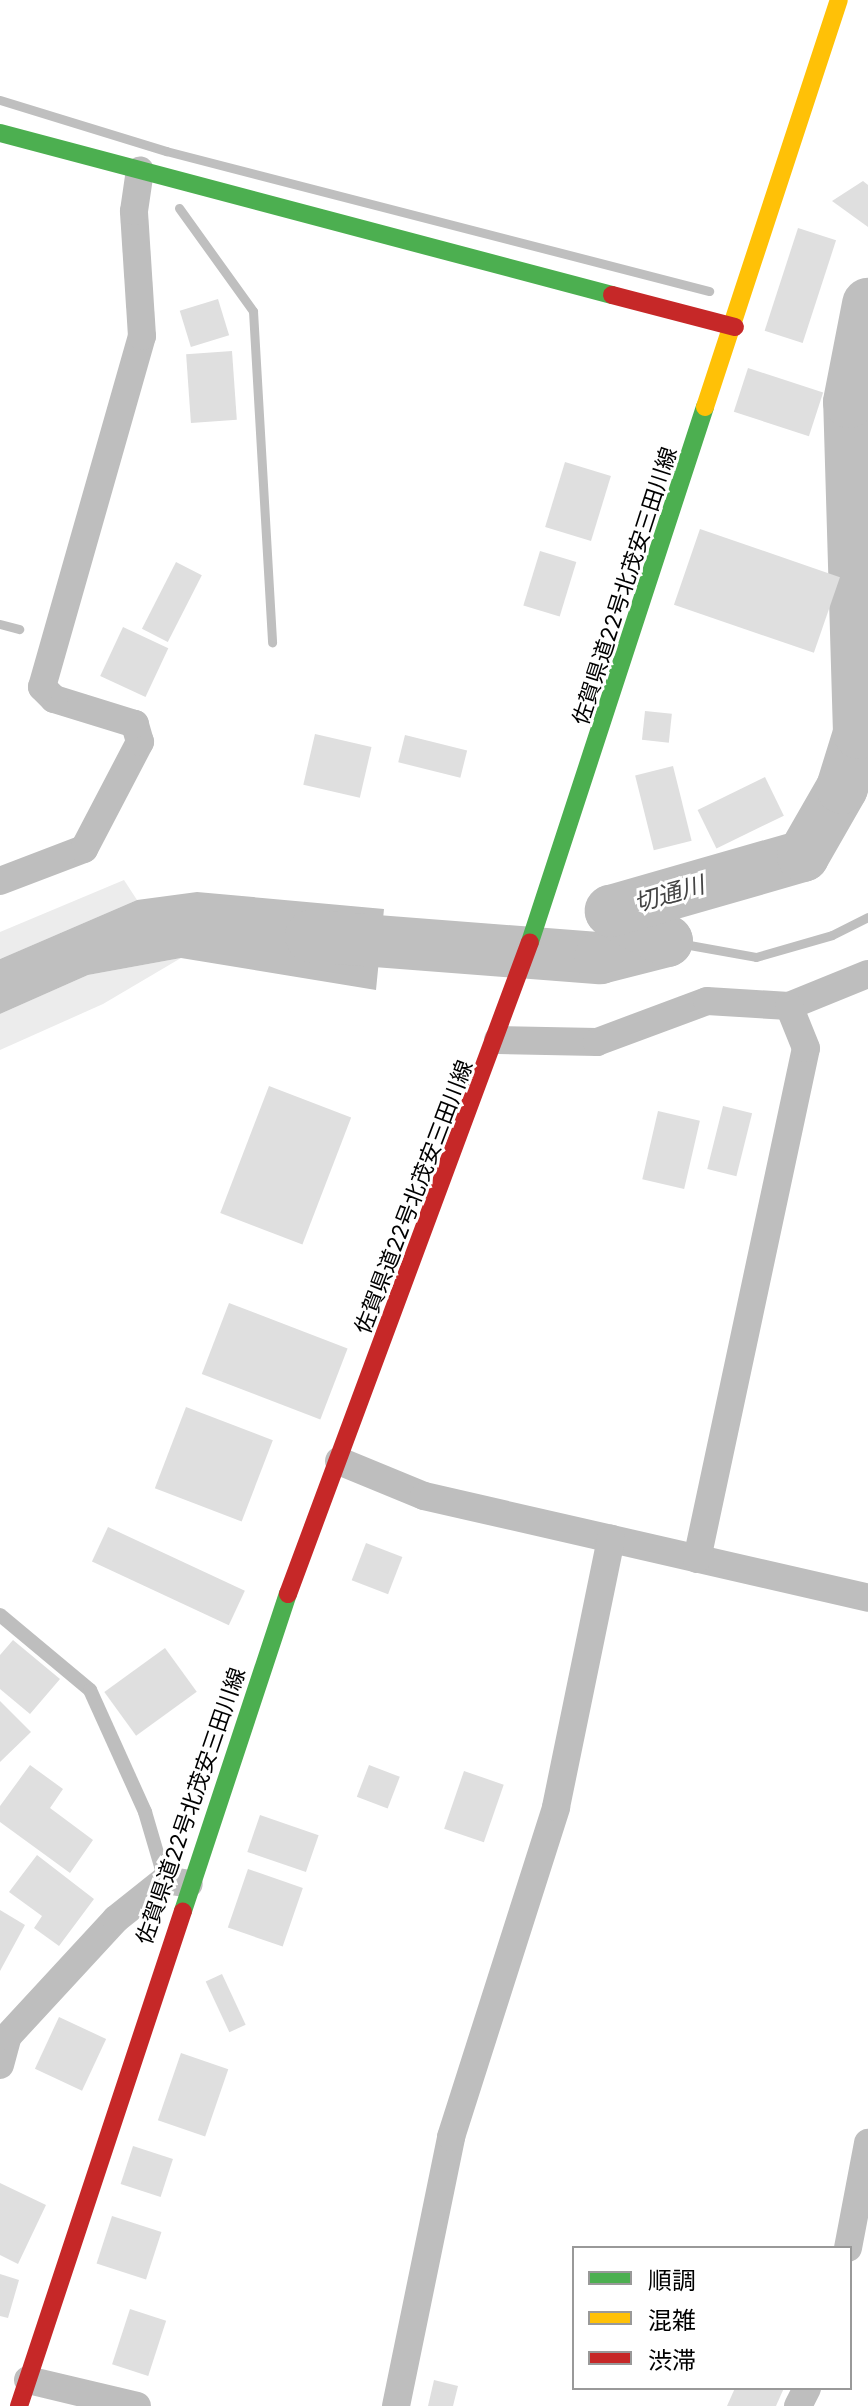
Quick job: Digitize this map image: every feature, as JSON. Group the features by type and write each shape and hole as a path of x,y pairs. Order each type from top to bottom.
{"main road":[{"name":"佐賀県道22号北茂安三田川線","path":"24,2393 177,1882 501,1030 735,327 839,0"},
{"path":"0,133 735,327"}],"street":[{"path":"0,881 84,849 140,742 135,724 54,699 42,687 142,336 134,211 140,170"},
{"path":"501,1030 597,1042 707,1001 789,1006 868,974"},
{"path":"697,1559 806,1048 789,1006"},
{"path":"339,1461 424,1496 868,1598"},
{"path":"396,2406 451,2137 556,1807 611,1539"},
{"path":"0,2065 4,2033 116,1919 177,1882"},
{"path":"849,2246 862,2199 868,2143"},
{"path":"24,2393 137,2406"}],"lane":[{"path":"0,1615 90,1690 177,1882"}],"shaded area":[{"path":"124,880 137,900 0,959 0,932"},
{"path":"197,892 384,909 376,990 181,958 88,975 0,1014 0,959 137,900"},
{"path":"181,958 103,1004 0,1050 0,1014 88,975"}],"building":[{"path":"863,181 868,185 868,227 832,201"},
{"path":"798,228 836,240 803,343 765,331"},
{"path":"218,299 229,335 191,347 180,311"},
{"path":"232,351 237,420 191,423 186,354"},
{"path":"748,368 823,392 809,436 734,412"},
{"path":"565,462 611,476 591,541 545,527"},
{"path":"700,529 840,577 814,653 674,605"},
{"path":"540,551 576,562 560,617 523,606"},
{"path":"176,562 202,575 168,642 142,629"},
{"path":"123,627 168,648 145,697 100,676"},
{"path":"645,711 672,714 669,743 642,740"},
{"path":"315,734 372,747 360,798 303,785"},
{"path":"405,735 467,750 460,778 398,762"},
{"path":"673,766 692,841 654,850 635,775"},
{"path":"765,777 784,816 716,849 698,810"},
{"path":"269,1086 351,1118 302,1245 220,1213"},
{"path":"723,1106 752,1113 736,1176 707,1169"},
{"path":"658,1111 700,1121 684,1189 642,1179"},
{"path":"229,1303 348,1349 320,1419 202,1374"},
{"path":"186,1407 273,1440 242,1522 155,1488"},
{"path":"108,1527 245,1591 229,1625 92,1561"},
{"path":"366,1543 402,1557 388,1594 352,1580"},
{"path":"13,1640 60,1679 30,1714 0,1689 0,1655"},
{"path":"165,1648 197,1692 136,1736 104,1692"},
{"path":"0,1701 31,1732 0,1762"},
{"path":"30,1765 63,1789 50,1808 93,1840 70,1873 0,1822 0,1806"},
{"path":"369,1765 400,1777 388,1809 357,1797"},
{"path":"464,1771 504,1785 484,1842 444,1829"},
{"path":"260,1815 319,1835 306,1872 247,1852"},
{"path":"37,1855 94,1899 59,1946 34,1928 42,1916 9,1892"},
{"path":"248,1869 303,1888 283,1947 228,1928"},
{"path":"0,1910 25,1925 0,1971"},
{"path":"222,1974 246,2025 229,2032 206,1982"},
{"path":"59,2017 106,2039 82,2091 35,2069"},
{"path":"181,2053 228,2069 205,2136 158,2120"},
{"path":"133,2146 173,2159 161,2197 121,2184"},
{"path":"0,2183 46,2205 18,2264 0,2255"},
{"path":"112,2216 161,2232 146,2280 97,2264"},
{"path":"0,2274 19,2280 8,2318 0,2316"},
{"path":"130,2309 166,2321 148,2376 112,2364"},
{"path":"434,2380 458,2386 453,2406 428,2406"},
{"path":"734,2390 783,2390 776,2406 727,2406"}],"waterway":[{"path":"0,100 166,151 709,291"},
{"path":"179,208 253,311 272,642"},
{"name":"切通川","path":"311,936 600,958 667,941 611,911 803,856 842,788 859,733 849,402 868,304"},
{"path":"0,624 19,629"},
{"path":"667,941 756,957 832,935 868,917"}],"traffic: fast":[{"path":"0,133 612,295"},
{"path":"530,942 705,407"},
{"path":"183,1911 288,1594"}],"traffic: slow":[{"path":"705,407 839,0"}],"traffic: jam":[{"path":"612,295 735,327"},
{"path":"288,1594 530,942"},
{"path":"19,2406 183,1911"}]}
